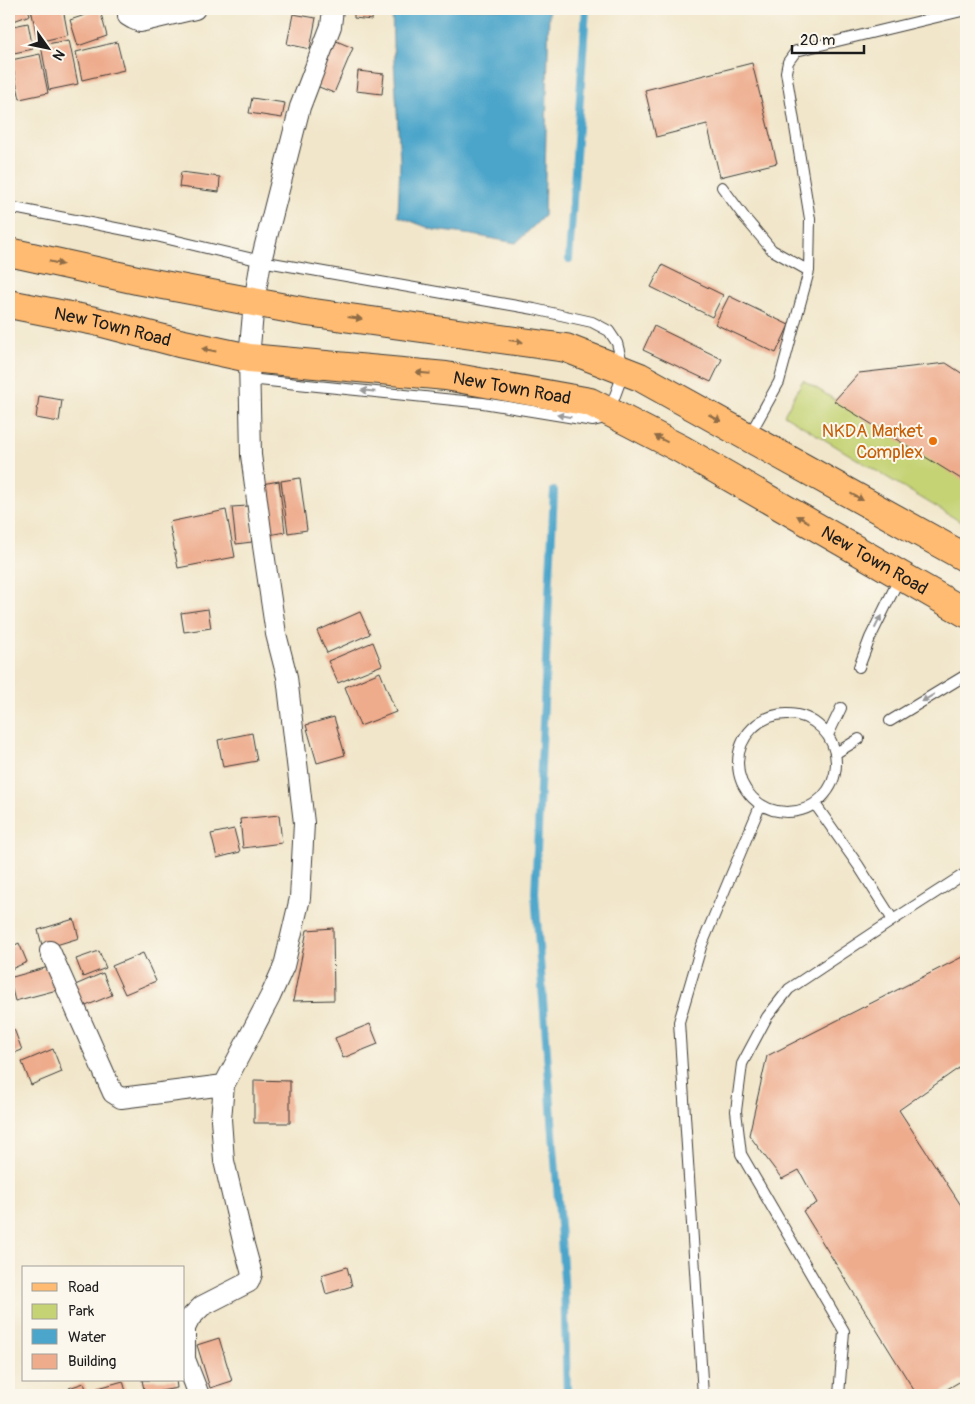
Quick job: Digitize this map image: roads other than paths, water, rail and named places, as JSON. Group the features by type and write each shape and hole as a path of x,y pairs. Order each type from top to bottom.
{"main road":[{"path":"9,252 137,280 307,312 566,348 640,377 966,558"},
{"name":"New Town Road","path":"9,304 95,321 179,343 249,369 446,376 590,402 681,449 966,613"}],"street":[{"path":"128,9 128,16 140,22 195,9"},
{"path":"199,1395 185,1360 185,1328 190,1318 202,1306 249,1282 252,1274 224,1161 221,1119 224,1084 270,997 284,966 300,898 304,823 287,677 276,634 251,455 249,369 254,302 261,261 300,107 331,26 333,9"},
{"path":"50,951 113,1093 117,1097 224,1084"}],"lane":[{"path":"748,437 779,382 809,271 810,219 786,72 788,62 796,51 966,10"},
{"path":"722,187 772,250 809,271"},
{"path":"9,206 156,236 261,261 534,309 592,322 610,331 617,343 624,371 609,412"},
{"path":"859,667 870,638 900,575"},
{"path":"890,721 966,675"},
{"path":"828,735 841,708"},
{"path":"796,714 814,722 828,735 836,753 836,772 829,790 815,804 798,812 778,812 760,806 746,792 738,774 738,755 746,737 759,723 777,715 796,714"},
{"path":"836,753 859,739"},
{"path":"815,804 893,920"},
{"path":"703,1395 679,1022 701,947 760,806"},
{"path":"840,1395 844,1331 741,1154 736,1111 742,1064 768,1018 789,989 966,873"}],"water":[{"path":"392,9 549,9 544,216 516,243 434,230 398,216 400,161"}],"waterway":[{"path":"569,259 586,9"},
{"path":"554,491 535,893 564,1279 567,1395"}],"place":[{"name":"NKDA Market Complex","path":"933,441"}]}
